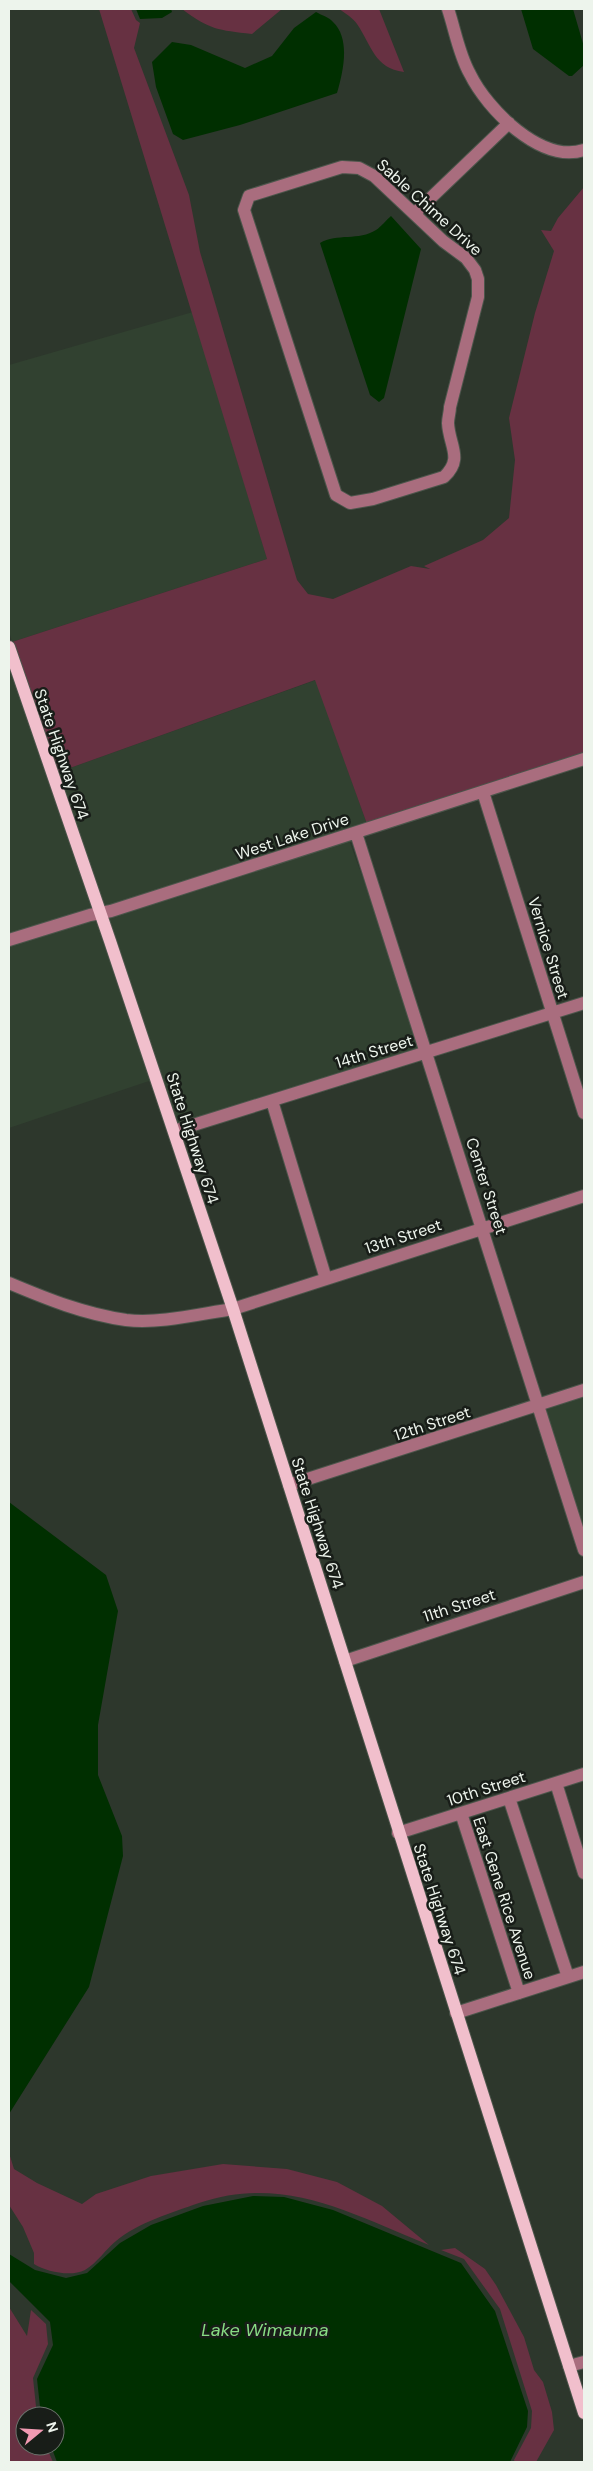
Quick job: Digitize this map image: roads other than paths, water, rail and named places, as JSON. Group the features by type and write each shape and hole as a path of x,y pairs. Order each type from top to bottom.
{"main road":[{"name":"State Highway 674","path":"9,648 233,1309 398,1833 584,2413"}],"street":[{"path":"448,9 468,72 477,87 509,124 542,146 560,151 584,150"},
{"path":"415,213 509,124"},
{"name":"Sable Chime Drive","path":"342,167 359,168 374,176 415,213 443,241 466,258 475,270 478,279 478,297 450,407 448,424 456,461 452,469 444,477 373,499 350,503 336,495 244,210 249,196 342,167"},
{"name":"West Lake Drive","path":"9,940 356,833 584,759"},
{"name":"Vernice Street","path":"483,792 584,1113"},
{"name":"Center Street","path":"356,833 483,1227 584,1550"},
{"name":"14th Street","path":"174,1131 584,1003"},
{"path":"272,1101 326,1279"},
{"name":"13th Street","path":"9,1283 64,1306 127,1320 173,1318 233,1309 584,1196"},
{"name":"12th Street","path":"289,1485 584,1390"},
{"name":"11th Street","path":"345,1661 584,1582"},
{"name":"10th Street","path":"398,1833 584,1774"},
{"path":"556,1783 584,1873"},
{"path":"509,1798 568,1977"},
{"name":"East Gene Rice Avenue","path":"461,1813 519,1993"},
{"path":"456,2013 584,1972"},
{"path":"569,2366 584,2362"}],"water":[{"path":"136,9 171,9 172,12 162,18 140,19"},
{"path":"521,9 573,9 584,47 584,65 572,76 569,76 533,49"},
{"path":"316,12 331,20 339,29 342,37 344,56 337,93 240,125 183,140 173,134 156,87 152,62 172,42 191,45 245,68 272,56 294,28"},
{"path":"391,216 421,249 384,398 379,402 370,395 320,243 334,238 369,233 378,229"},
{"path":"9,1502 106,1575 118,1611 98,1725 98,1775 122,1836 123,1856 89,1987 9,2114"},
{"name":"Lake Wimauma","path":"253,2196 284,2197 333,2210 461,2263 495,2311 528,2411 527,2427 510,2462 57,2462 55,2456 65,2456 65,2406 40,2406 37,2379 53,2345 50,2322 9,2281 9,2254 35,2270 66,2278 87,2273 120,2243 151,2225 203,2206"}]}
